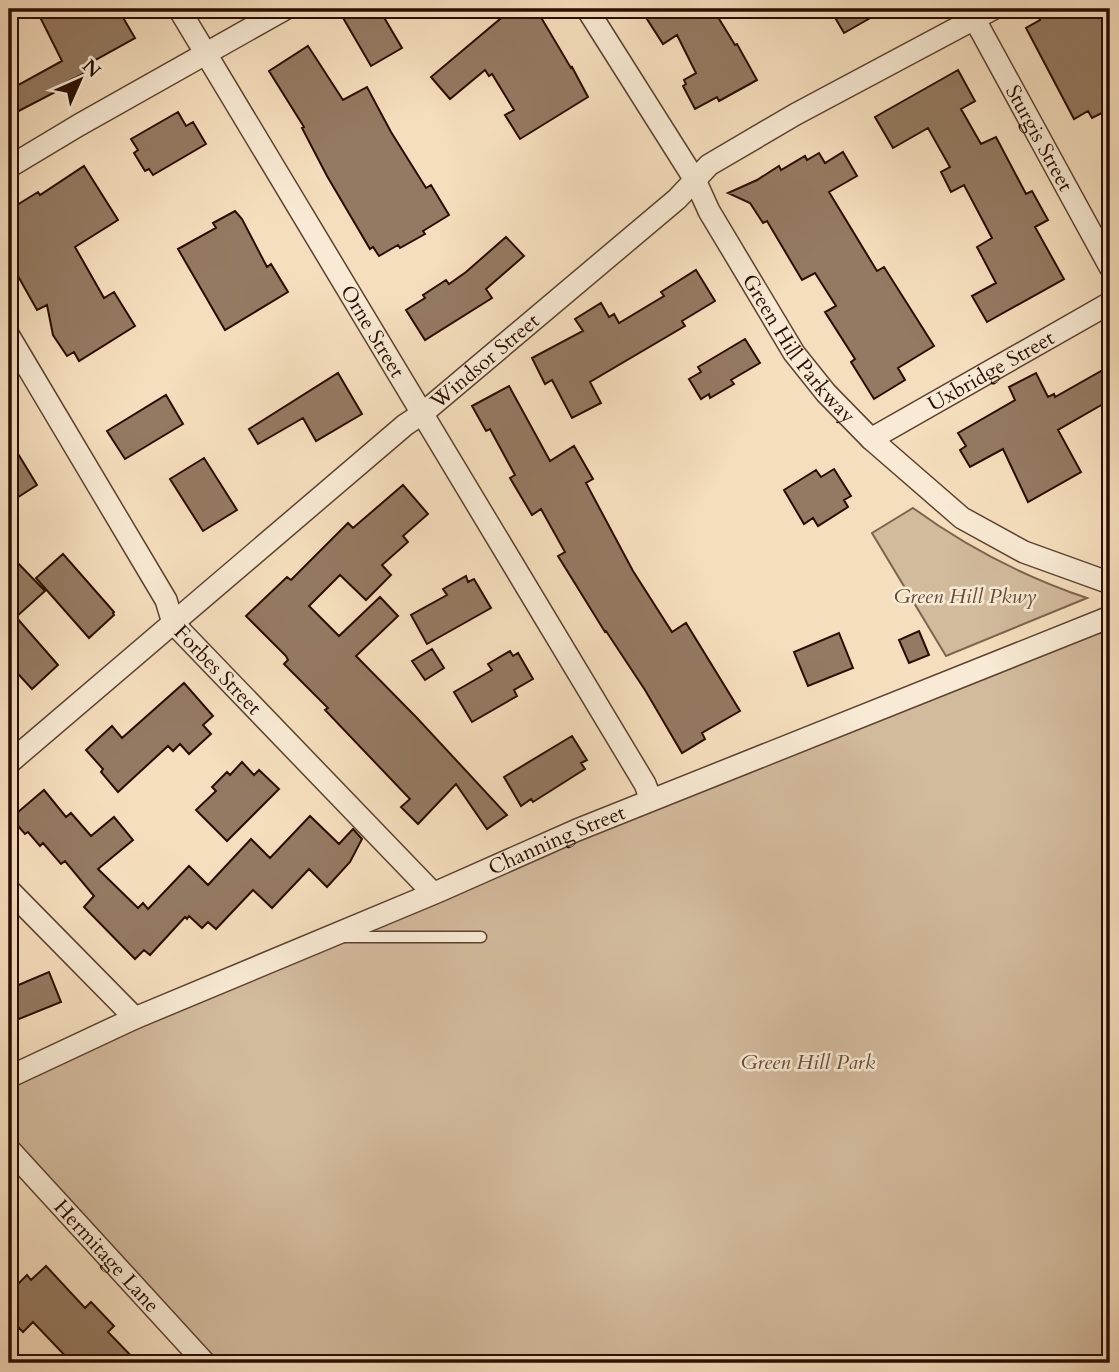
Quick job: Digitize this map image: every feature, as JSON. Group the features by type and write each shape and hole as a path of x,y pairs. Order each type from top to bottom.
{"street":[{"name":"Orne Street","path":"179,9 645,784 652,800"},
{"path":"9,167 285,9"},
{"name":"Green Hill Parkway","path":"587,9 695,180 709,211 794,353 826,393 871,439 962,518 1024,552 1110,583"},
{"name":"Windsor Street","path":"9,763 405,425 423,413 677,199 709,165 979,12"},
{"name":"Sturgis Street","path":"979,12 1110,267"},
{"name":"Uxbridge Street","path":"871,439 1110,303"},
{"name":"Forbes Street","path":"9,336 166,600 173,624 433,893"},
{"name":"Channing Street","path":"9,1076 135,1018 577,830 1110,617"},
{"path":"9,890 135,1018"},
{"name":"Hermitage Lane","path":"9,1149 205,1363"}],"lane":[{"path":"328,936 481,937"}],"green space":[{"name":"Green Hill Pkwy","path":"913,508 996,559 1087,598 946,656 872,533"},
{"name":"Green Hill Park","path":"1110,617 1110,1363 205,1363 9,1149 9,1077"}],"building":[{"path":"36,9 118,9 135,38 92,62 95,68 65,83 67,86 9,116 9,90 62,61"},
{"path":"354,9 379,9 402,48 371,66 342,16"},
{"path":"512,9 536,9 588,97 520,139 505,115 514,110 492,74 489,76 485,70 450,99 431,77"},
{"path":"665,9 713,9 757,80 719,101 717,97 695,109 683,86 686,84 684,80 696,73 677,35 663,44 647,19"},
{"path":"830,9 886,9 844,33"},
{"path":"1035,9 1102,9 1110,25 1110,109 1092,118 1088,111 1074,119 1026,28 1040,20"},
{"path":"308,46 343,100 367,87 426,188 431,185 449,215 423,231 425,234 400,248 398,245 379,256 373,247 370,249 327,176 302,128 304,127 269,71"},
{"path":"958,70 975,101 961,109 981,144 996,137 1026,194 1032,191 1048,220 1035,227 1064,279 987,322 972,296 996,283 977,247 992,238 964,185 951,192 941,172 950,167 928,128 893,148 875,117"},
{"path":"178,112 186,126 193,122 206,144 153,175 149,169 145,171 134,153 138,150 131,139"},
{"path":"843,152 857,176 829,192 877,271 884,267 934,346 898,368 905,380 874,399 851,362 855,359 825,312 836,306 815,273 802,280 767,221 763,223 750,203 728,193 779,166 781,170 805,156 807,160 819,153 825,163"},
{"path":"84,166 118,220 75,247 104,298 114,292 135,326 79,361 74,352 67,356 53,335 47,305 37,310 9,260 9,210 38,192 40,195"},
{"path":"235,211 242,219 267,267 271,264 288,292 225,330 178,249 216,228 213,223"},
{"path":"506,237 524,256 486,289 492,298 425,340 406,310 446,280 449,284 466,272"},
{"path":"696,270 715,301 682,321 685,326 590,382 601,403 572,418 552,380 545,384 532,358 583,331 575,319 601,303 609,317 614,314 619,323 664,296 661,292"},
{"path":"745,339 760,363 731,380 734,384 710,398 709,394 701,399 689,379 701,372 698,367"},
{"path":"1110,366 1110,400 1058,430 1081,472 1028,502 1003,449 970,467 960,450 966,446 958,433 1015,400 1009,387 1036,373 1048,397 1054,394 1055,397"},
{"path":"338,373 362,414 316,441 303,418 258,444 249,429"},
{"path":"509,386 550,461 574,446 593,479 586,483 633,571 672,632 686,623 740,711 702,733 705,739 682,753 645,690 558,556 565,552 541,509 532,515 510,478 515,475 490,429 486,431 472,406"},
{"path":"166,395 183,424 125,459 107,431"},
{"path":"9,439 37,485 9,503"},
{"path":"204,458 237,510 203,531 170,479"},
{"path":"834,469 851,496 844,500 848,507 818,526 813,518 804,524 784,490 816,470 821,477"},
{"path":"403,485 428,514 403,536 408,542 382,565 391,575 366,600 340,575 309,606 339,636 380,597 398,616 356,656 507,815 487,829 456,784 418,824 401,807 410,799 325,710 328,708 284,664 288,660 286,656 246,616 287,577 291,580 348,523 353,528"},
{"path":"9,554 45,591 16,617 58,665 32,689 9,664"},
{"path":"63,554 114,612 89,638 36,578"},
{"path":"466,576 468,582 474,579 491,608 427,644 411,615 447,595 443,589"},
{"path":"919,631 929,655 909,663 899,640"},
{"path":"839,633 853,668 808,686 794,652"},
{"path":"432,649 444,668 425,680 412,661"},
{"path":"510,651 513,656 518,653 533,679 514,690 517,696 472,722 454,692 492,670 488,664"},
{"path":"184,683 213,716 203,725 211,734 189,754 180,744 173,751 168,746 118,792 86,750 112,726 122,738"},
{"path":"572,736 587,760 581,763 585,769 533,802 531,799 521,806 504,777"},
{"path":"242,762 254,775 259,770 279,789 227,841 196,810 216,791 212,787 227,772 230,775"},
{"path":"44,790 66,817 71,813 91,836 114,817 133,840 98,869 138,908 143,903 148,909 189,866 208,885 251,839 270,858 310,816 339,844 353,829 362,839 350,862 327,887 309,869 272,908 253,890 216,929 208,922 202,928 189,916 187,919 185,917 150,955 144,950 135,959 84,907 94,896 65,861 61,864 43,843 40,846 11,818"},
{"path":"49,972 61,1002 9,1023 9,989"},
{"path":"46,1266 85,1308 91,1302 114,1326 108,1332 138,1363 72,1363 33,1322 23,1332 19,1328 9,1337 9,1293 27,1275 31,1280"}]}
